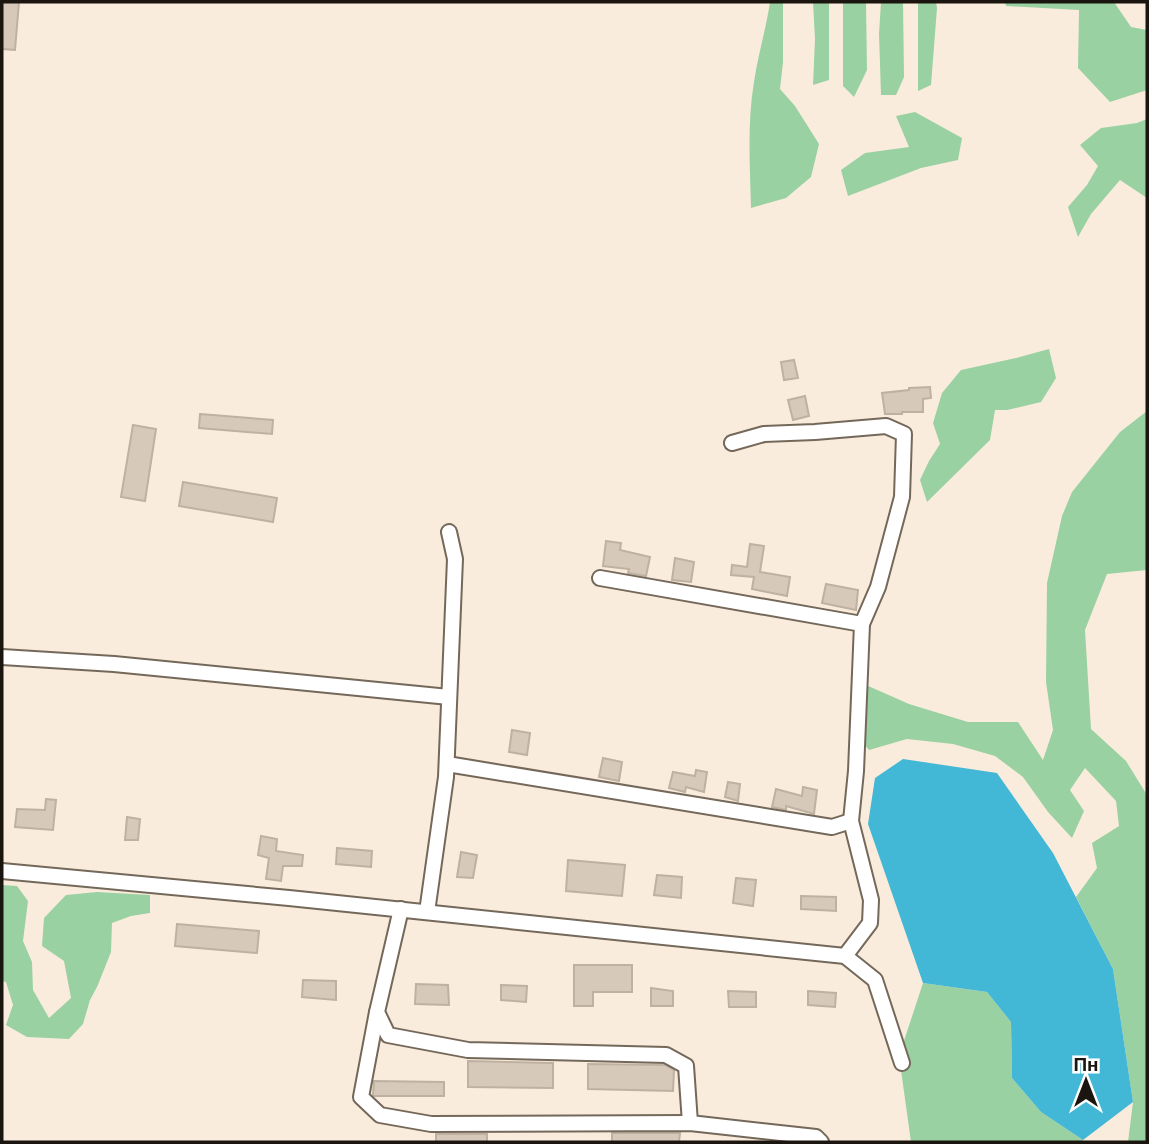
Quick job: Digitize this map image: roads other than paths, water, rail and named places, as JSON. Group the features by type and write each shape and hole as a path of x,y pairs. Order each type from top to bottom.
{"street":[{"path":"732,443 764,434 886,426 904,434 902,497 878,587 862,624 856,771 851,821 871,900 870,923 845,957"},
{"path":"428,912 447,764 455,559 449,532"},
{"path":"600,578 862,624"},
{"path":"2,657 114,664 449,697"},
{"path":"447,764 832,827 851,821"},
{"path":"2,872 401,909 845,957 875,980 902,1063"},
{"path":"401,909 361,1097 380,1115 431,1124 690,1123 816,1137 821,1142"},
{"path":"377,1012 388,1035 468,1050 666,1055 686,1066 690,1123"}],"water":[{"path":"903,759 997,773 1053,853 1113,969 1133,1102 1083,1140 1041,1112 1012,1078 1011,1022 987,992 923,983 868,824 875,778"}]}
